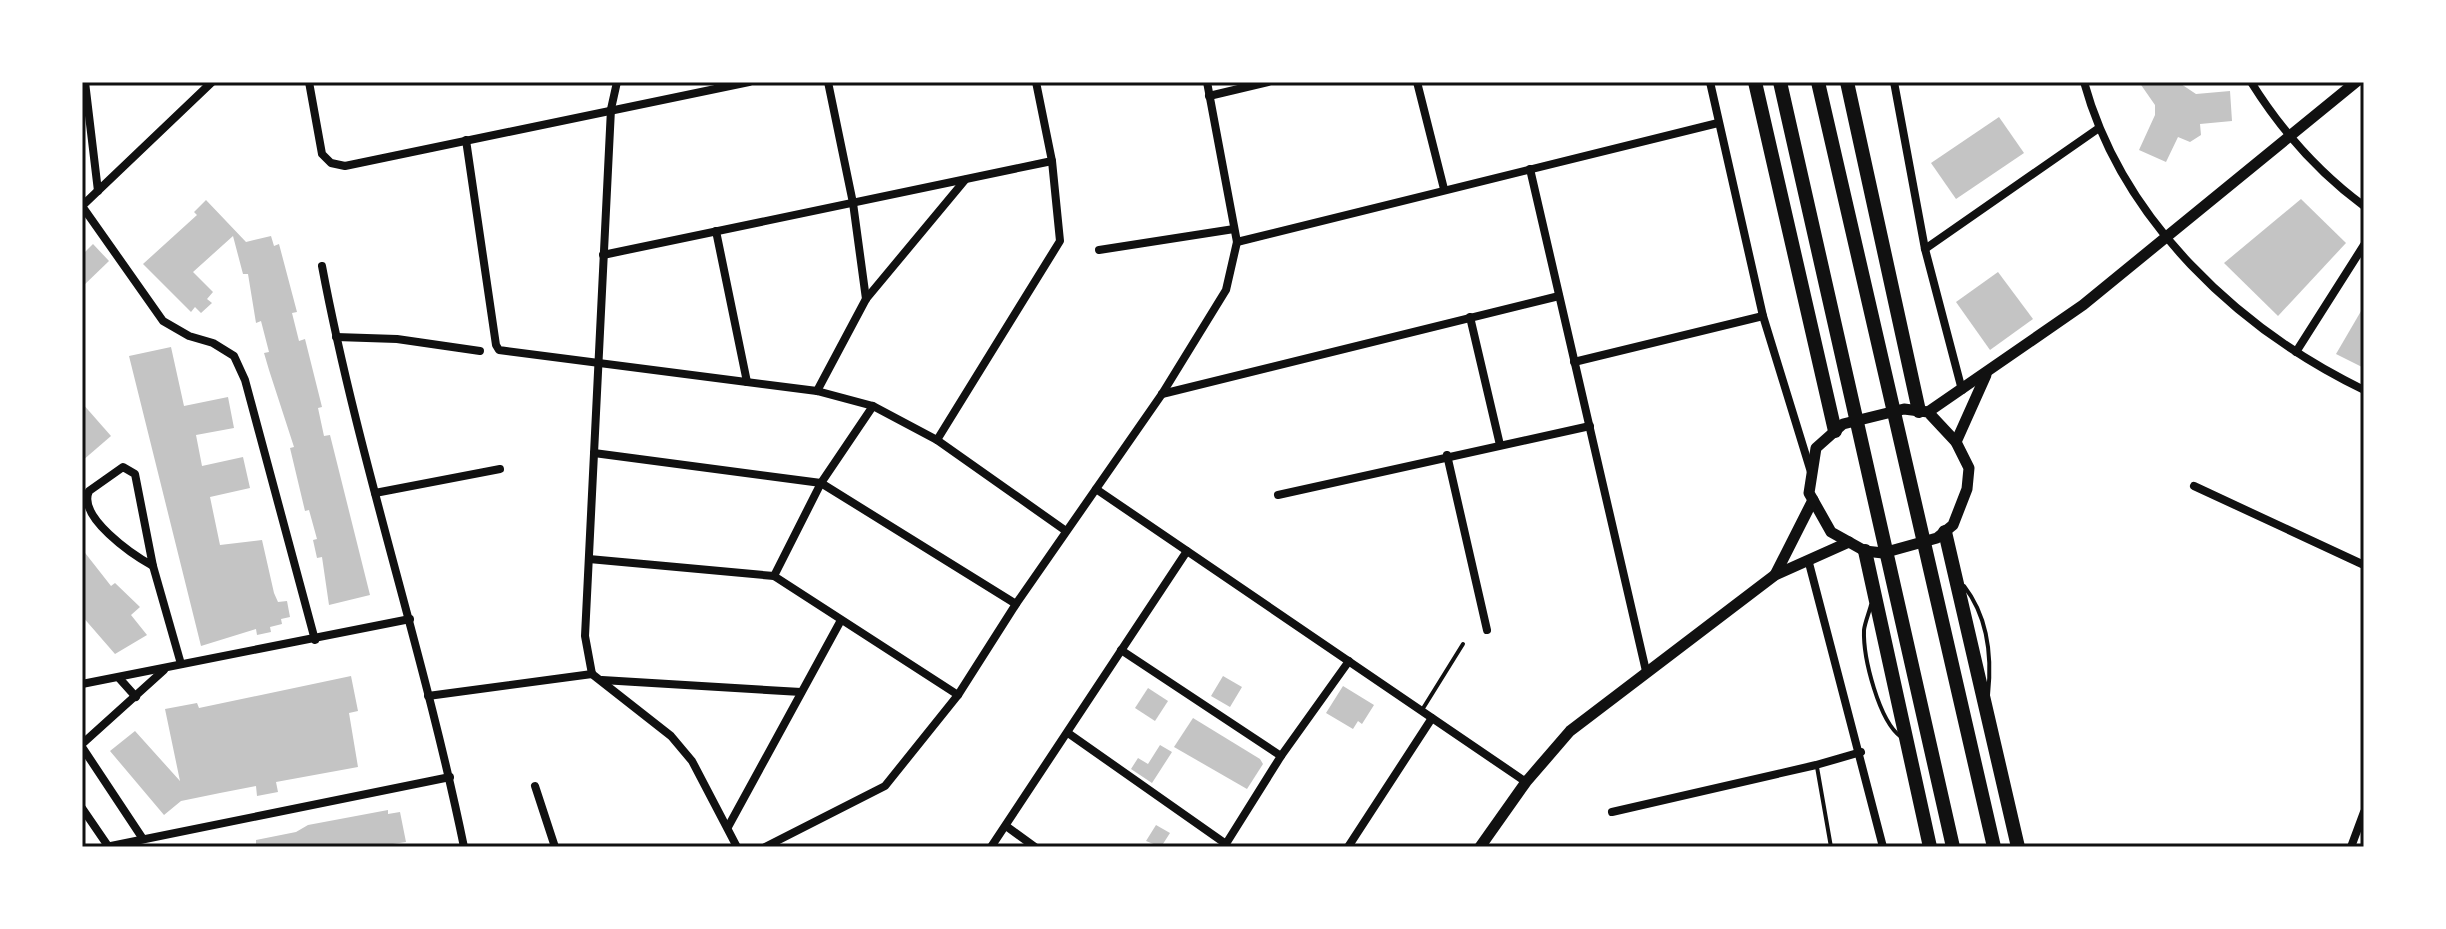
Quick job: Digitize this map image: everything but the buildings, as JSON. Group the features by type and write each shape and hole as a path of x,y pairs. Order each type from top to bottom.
{"highway":[{"path":"1755,82 1835,431"},
{"path":"1780,82 1953,847"},
{"path":"1818,82 1825,126 1994,847"},
{"path":"1847,82 1923,411"},
{"path":"1945,532 2018,847"},
{"path":"1865,551 1930,847"}],"street":[{"path":"85,82 98,191"},
{"path":"212,82 82,206 163,321 234,356 245,380 315,640"},
{"path":"309,82 322,154 331,163 345,166 749,82"},
{"path":"617,82 611,109 585,636 596,677 671,736 692,761 737,847"},
{"path":"828,82 853,203 866,299"},
{"path":"937,440 1060,241 1052,161 1036,82"},
{"path":"765,847 885,786 958,695 1016,604 1162,394 1226,290 1237,242 1207,82"},
{"path":"1209,96 1268,82"},
{"path":"1417,82 1444,189"},
{"path":"1710,82 1763,316 1812,475"},
{"path":"1894,82 1925,249 1962,390"},
{"path":"2084,82 2099,128 2140,202 2167,237 2227,299 2296,352 2364,390"},
{"path":"2251,82 2290,137 2317,167 2364,206"},
{"path":"1923,411 1956,442 1969,468 1967,489 1953,525 1937,538 1883,553 1865,551 1831,532 1809,493 1816,448 1843,424 1904,409 1923,411 1986,375 2083,305 2356,82"},
{"path":"1237,242 1718,123"},
{"path":"1925,249 2099,128"},
{"path":"466,140 496,345 504,352 817,391 873,406 937,440 1066,531"},
{"path":"603,255 1052,161"},
{"path":"1530,169 1646,671"},
{"path":"817,391 866,299 966,179"},
{"path":"1099,250 1234,229"},
{"path":"716,231 747,382"},
{"path":"2296,352 2364,245"},
{"path":"322,266 336,337 450,777 464,847"},
{"path":"1162,394 1559,296"},
{"path":"1574,362 1763,316"},
{"path":"1470,317 1500,445"},
{"path":"336,337 397,339 480,351"},
{"path":"1956,442 1986,375"},
{"path":"774,576 821,483 873,406"},
{"path":"1278,495 1447,455 1590,426"},
{"path":"594,453 821,483 1016,604"},
{"path":"1447,455 1487,630"},
{"path":"153,566 132,554 95,520 87,502 89,491 123,467 135,474 153,566 181,664"},
{"path":"375,493 500,469"},
{"path":"2194,486 2364,565"},
{"path":"1096,489 1526,782"},
{"path":"1775,575 1813,500"},
{"path":"1480,847 1526,782 1570,731 1775,575 1809,563 1849,542"},
{"path":"991,847 1187,551"},
{"path":"589,559 774,576 840,622 958,695"},
{"path":"1809,563 1861,752 1883,847"},
{"path":"82,684 165,670 181,664 410,619"},
{"path":"728,827 840,622"},
{"path":"1121,650 1281,756"},
{"path":"1068,733 1225,845 1281,756 1349,661"},
{"path":"143,839 82,746 165,670"},
{"path":"428,696 596,677 801,692"},
{"path":"119,678 136,697"},
{"path":"1348,847 1432,718"},
{"path":"1612,812 1861,752"},
{"path":"82,808 107,846 450,777"},
{"path":"535,786 555,847"},
{"path":"2351,847 2364,812"},
{"path":"1006,826 1035,847"}],"lane":[{"path":"1422,711 1463,644"},
{"path":"1816,765 1831,847"}]}
